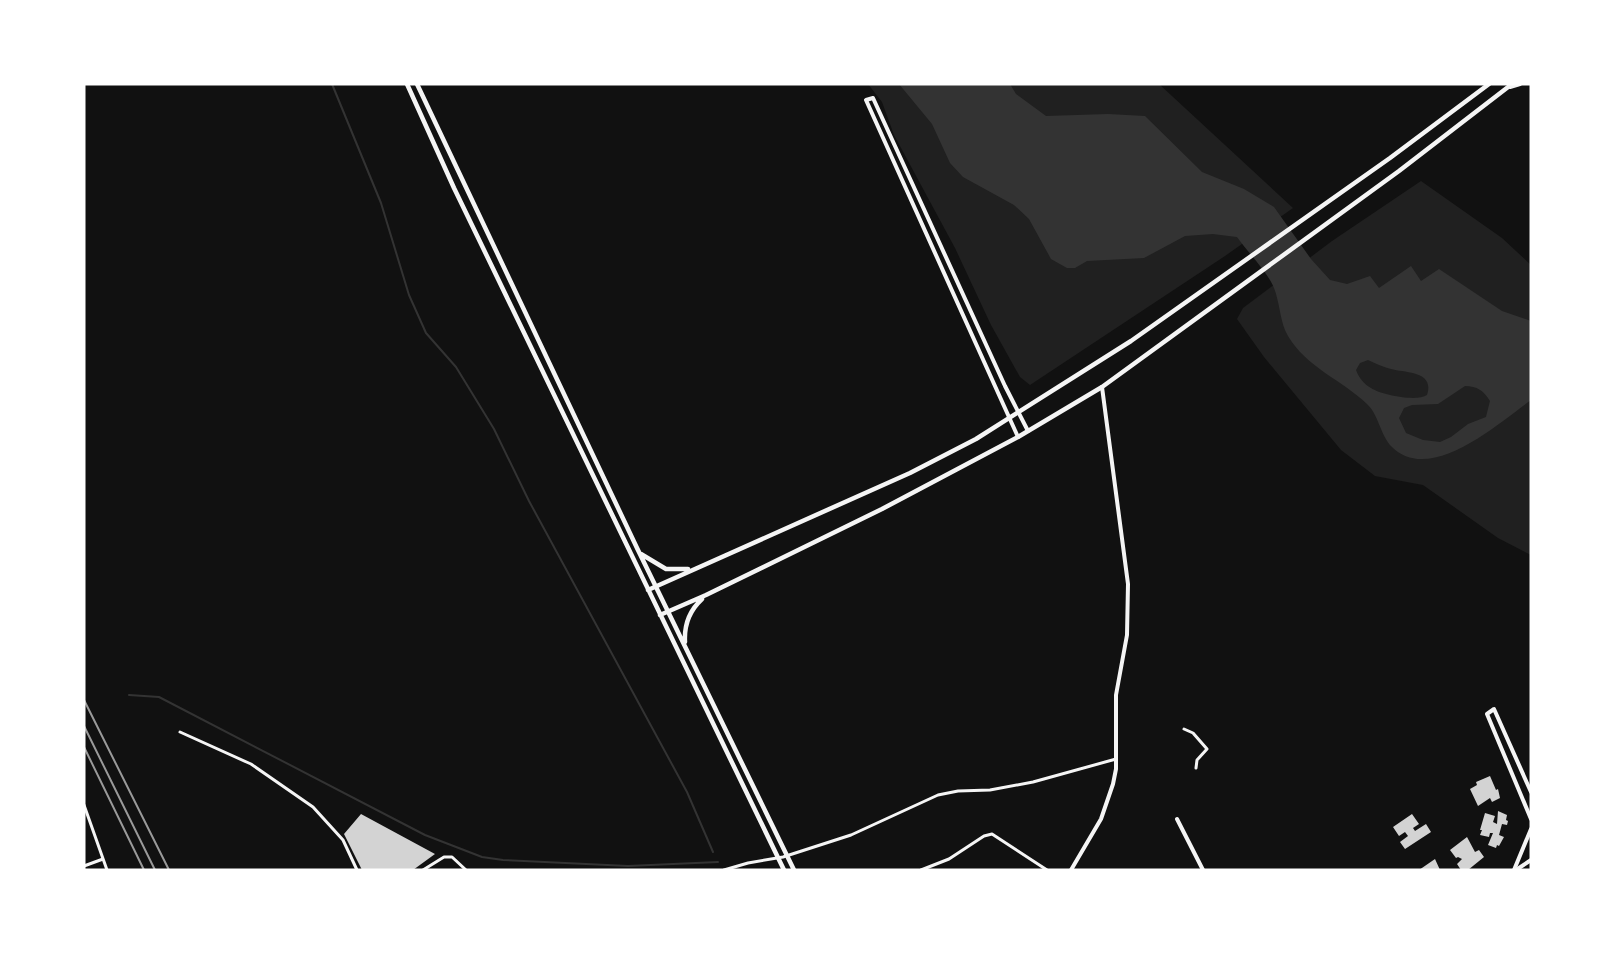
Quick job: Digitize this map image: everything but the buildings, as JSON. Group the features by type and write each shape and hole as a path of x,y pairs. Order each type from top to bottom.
{"main road":[{"path":"406,84 454,188 784,870"},
{"path":"417,84 639,552 794,870"},
{"path":"660,615 882,509 1018,437 1102,387 1511,85"},
{"path":"648,590 910,473 976,439 1131,342 1485,86"},
{"path":"639,552 666,569 694,569"},
{"path":"685,645 684,634 690,613 706,595"}],"street":[{"path":"1511,85 1520,84"},
{"path":"1018,437 866,100 873,98 1028,431"},
{"path":"1071,870 1101,819 1113,784 1116,759 1116,695 1127,635 1128,584 1102,387"},
{"path":"1531,792 1494,709 1487,714 1531,819"},
{"path":"1184,729 1193,733 1207,749 1197,760 1196,768"},
{"path":"180,732 250,764 313,807 344,840 357,870"},
{"path":"724,870 788,856 861,831 905,808 938,795 1025,784 1116,759"},
{"path":"84,805 107,870"},
{"path":"1177,819 1203,870"},
{"path":"1515,870 1531,829"},
{"path":"921,870 949,860 984,836 992,834 1047,870"},
{"path":"423,870 444,857 452,857 466,870"},
{"path":"84,866 103,859"},
{"path":"1515,870 1531,860"}],"shaded area":[{"path":"868,84 1159,84 1293,208 1225,256 1030,385 1020,377 991,325 955,248 894,135 882,102"},
{"path":"899,84 1010,84 1016,94 1046,116 1108,114 1145,116 1202,172 1244,189 1274,207 1311,259 1330,280 1347,284 1370,276 1379,288 1411,266 1421,281 1439,269 1502,311 1531,321 1531,400 1464,446 1444,455 1425,459 1408,457 1388,442 1367,404 1314,365 1296,347 1285,331 1271,282 1237,237 1213,234 1185,236 1144,258 1087,261 1075,268 1067,268 1051,259 1029,219 1014,205 963,177 950,163 932,124","holes":["1368,360 1388,368 1418,374 1427,381 1427,395 1415,398 1399,397 1371,388 1366,385 1356,370 1360,363","1465,386 1477,388 1488,397 1490,401 1486,417 1468,424 1440,442 1423,440 1406,433 1399,418 1404,408 1412,405 1438,404"]},
{"path":"1421,181 1502,238 1531,265 1531,555 1498,538 1423,485 1375,476 1341,450 1264,357 1237,319 1243,308 1332,241"}],"waterway":[{"path":"332,84 381,203 409,295 426,333 456,367 494,429 529,501 687,792 713,852"},
{"path":"129,695 159,697 425,835 482,857 628,866 718,862"}],"railway":[{"path":"84,700 169,870"},
{"path":"84,726 155,870"},
{"path":"84,747 144,870"}]}
